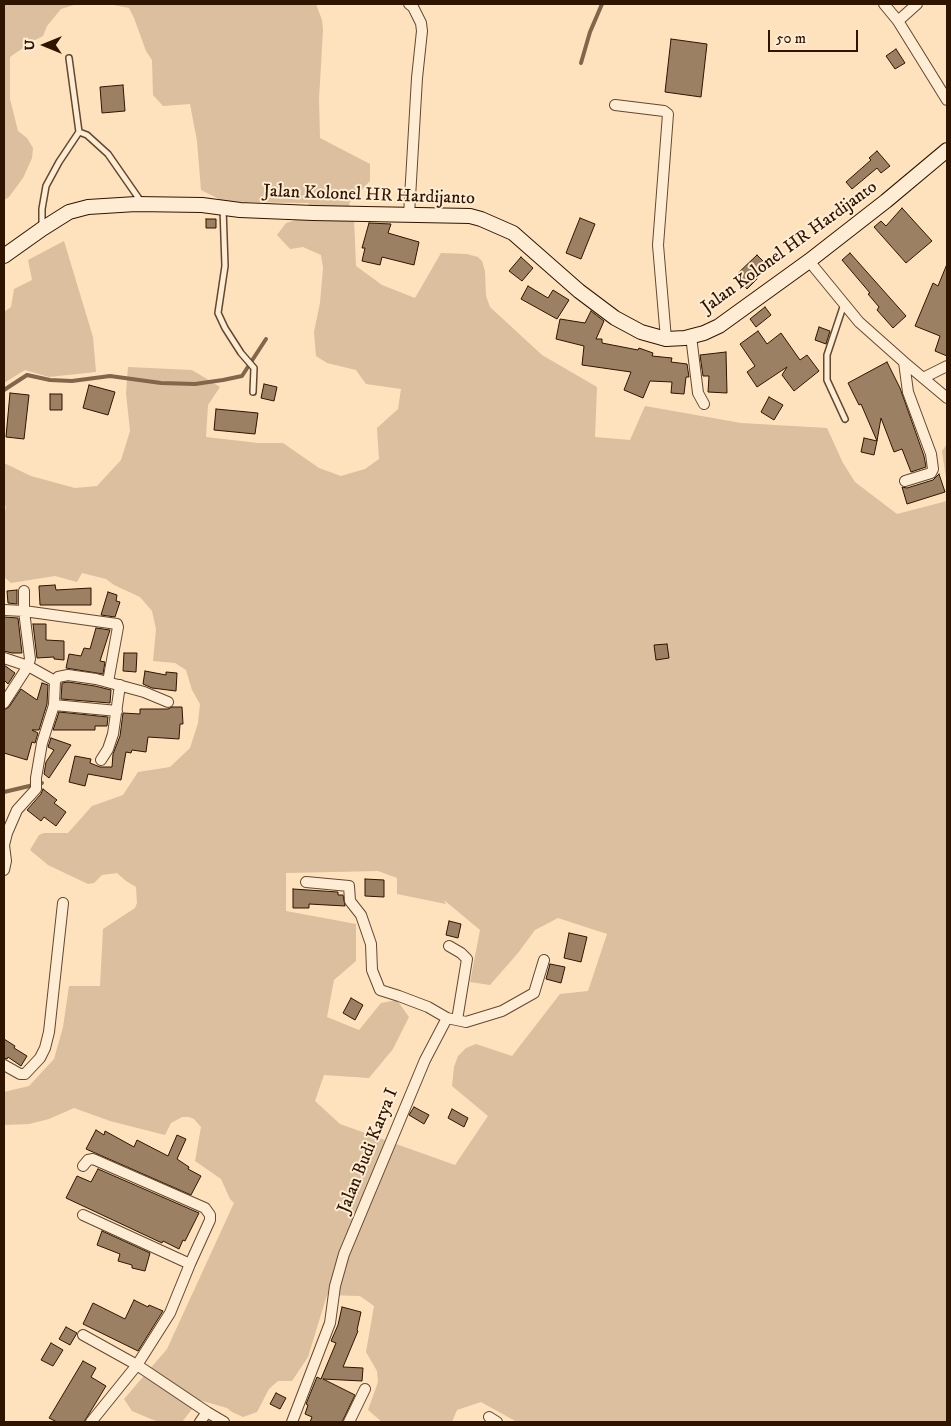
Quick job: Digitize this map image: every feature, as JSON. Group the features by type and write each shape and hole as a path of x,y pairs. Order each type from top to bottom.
{"main road":[{"name":"Jalan Kolonel HR Hardijanto","path":"4,256 69,212 88,207 143,204 202,205 313,213 470,216 513,234 579,291 615,318 640,332 666,339 691,336 719,326 809,261 886,201 947,150"}],"street":[{"path":"409,4 413,7 421,23 422,31 417,78 409,215"},
{"path":"884,4 898,21 947,100"},
{"path":"898,21 917,4"},
{"path":"615,105 664,111 668,114 658,245 666,339"},
{"path":"809,261 859,322 947,398"},
{"path":"691,336 698,393 704,404"},
{"path":"904,362 908,392 931,454 933,469 931,472 904,481"},
{"path":"923,378 947,366"},
{"path":"4,703 28,666 30,654 24,611 24,591"},
{"path":"4,610 117,624 118,628 108,682"},
{"path":"4,658 28,666 55,681"},
{"path":"4,870 6,861 5,839 17,810 36,789 42,743 54,705 55,681 62,675 68,675 108,682 144,692 168,702"},
{"path":"101,760 111,742 120,685"},
{"path":"54,705 116,711"},
{"path":"306,882 349,886 350,901 361,915 371,944 372,970 380,990 428,1007 452,1019 466,1022 502,1011 534,993 544,960"},
{"path":"4,1065 20,1074 25,1074 40,1058 45,1048 49,1032 62,903"},
{"name":"Jalan Budi Karya I","path":"292,1422 330,1323 344,1254 425,1060 452,1019 467,959 461,953 448,946"},
{"path":"83,1166 88,1160 93,1158 208,1211 210,1220 170,1313 137,1365 92,1422"},
{"path":"83,1214 190,1264"},
{"path":"83,1335 137,1365 224,1422"},
{"path":"349,1422 365,1389"},
{"path":"200,1422 207,1412"}],"lane":[{"path":"42,229 42,209 46,186 79,132 70,58"},
{"path":"79,132 88,135 108,154 143,204"},
{"path":"223,208 225,266 218,313 225,328 254,368 253,392"},
{"path":"844,304 827,355 827,380 845,419"}],"shaded area":[{"path":"4,4 77,4 61,9 47,26 43,36 10,57 10,99 18,131 27,138 33,148 32,158 23,178 9,197 4,200"},
{"path":"109,4 316,4 322,20 323,30 319,99 320,138 370,164 370,181 349,203 354,218 356,266 382,285 415,298 441,253 467,254 478,257 482,261 485,271 486,296 490,307 542,355 597,387 595,437 630,440 645,406 741,423 827,428 843,463 855,482 897,514 947,501 947,1422 517,1422 481,1402 457,1410 452,1422 382,1422 368,1410 378,1382 377,1371 366,1352 374,1306 360,1296 327,1295 308,1357 292,1381 278,1381 269,1389 257,1412 243,1417 227,1408 199,1400 182,1422 158,1422 132,1411 124,1399 167,1349 234,1203 230,1199 221,1179 195,1161 201,1127 194,1119 189,1117 182,1117 171,1123 165,1135 110,1121 74,1108 49,1119 29,1124 4,1125 4,1092 29,1086 54,1059 63,1027 69,986 100,986 103,929 135,908 137,903 136,887 117,873 102,875 94,883 88,884 48,865 30,850 39,835 44,833 68,833 92,806 123,795 138,772 170,767 190,748 198,723 200,704 192,690 186,670 175,663 153,661 156,629 152,611 140,597 114,585 106,579 82,573 77,582 55,576 11,583 4,577 4,517 6,506 4,505 4,463 31,476 75,488 97,486 121,460 130,431 126,393 128,367 192,370 220,387 208,405 206,437 258,443 283,443 319,468 341,476 365,469 379,459 377,428 398,409 401,389 366,384 356,370 327,363 316,356 314,332 320,303 323,268 321,255 303,247 290,249 277,235 286,223 303,218 309,203 225,202 201,190 197,141 190,104 163,106 153,95 152,60 146,51 129,8","holes":["378,871 397,878 397,894 446,904 444,900 480,930 470,982 490,985 535,930 558,918 607,934 588,991 560,994 512,1056 476,1044 466,1048 458,1056 454,1067 452,1086 488,1116 455,1165 340,1124 315,1101 324,1075 369,1078 393,1049 409,1017 397,1000 381,1003 359,1030 327,1017 334,980 356,961 356,924 286,911 286,873"]},
{"path":"64,241 93,337 96,372 49,377 25,370 4,383 4,312 11,307 14,289 32,280 28,260"},
{"path":"947,444 947,485 942,451"}],"building":[{"path":"671,39 707,44 701,97 665,92"},
{"path":"896,49 905,63 895,69 886,56"},
{"path":"123,85 125,111 102,113 100,87"},
{"path":"877,151 890,166 881,173 877,168 852,189 846,182 871,160 869,158"},
{"path":"902,208 932,241 906,263 874,227 881,221 886,226"},
{"path":"580,218 595,224 581,259 566,253"},
{"path":"206,219 216,219 216,228 206,228"},
{"path":"369,223 391,224 388,233 419,242 414,265 382,257 380,265 362,261 365,248 362,248"},
{"path":"850,253 906,316 893,328 877,310 879,307 868,294 870,293 842,260"},
{"path":"757,255 769,267 747,289 735,276"},
{"path":"521,257 533,268 522,281 509,271"},
{"path":"947,264 947,356 935,351 940,336 915,326 933,283 938,286"},
{"path":"528,286 548,298 553,290 569,300 557,319 521,299"},
{"path":"765,307 771,315 756,327 750,319"},
{"path":"591,311 604,321 596,339 602,339 602,343 638,350 639,348 653,353 652,356 672,358 671,362 687,364 689,377 686,377 684,394 671,393 672,382 650,381 643,398 624,390 631,372 582,365 584,346 556,339 560,319 585,323"},
{"path":"819,327 830,331 826,344 815,340"},
{"path":"758,331 767,344 781,333 800,360 807,355 819,371 794,391 782,375 787,367 757,387 747,372 755,366 740,344"},
{"path":"726,352 727,393 708,392 709,376 703,376 700,355"},
{"path":"887,362 900,388 924,456 926,467 911,472 902,449 894,452 881,418 877,441 861,404 859,405 848,383"},
{"path":"264,384 277,387 274,401 261,398"},
{"path":"89,385 115,392 108,415 83,408"},
{"path":"10,393 29,395 24,439 6,437"},
{"path":"50,394 62,394 62,410 50,410"},
{"path":"769,397 783,405 774,420 761,412"},
{"path":"216,409 258,413 255,434 214,430"},
{"path":"864,438 877,441 874,455 861,452"},
{"path":"939,474 945,492 907,504 902,487 907,488 933,480"},
{"path":"55,585 56,590 91,588 91,605 40,605 39,586"},
{"path":"17,590 17,604 8,603 7,591"},
{"path":"108,592 117,595 116,601 120,602 115,617 101,615"},
{"path":"4,617 18,618 22,653 4,651"},
{"path":"33,624 46,624 46,640 64,641 64,660 54,659 54,657 37,658"},
{"path":"96,628 110,630 100,661 105,662 103,674 66,668 69,654 81,656 84,648 90,649"},
{"path":"667,644 669,658 656,660 654,645"},
{"path":"124,653 137,653 136,672 123,671"},
{"path":"4,665 15,673 8,684 4,680"},
{"path":"145,671 166,675 166,672 177,673 176,691 152,688 143,684"},
{"path":"68,682 111,690 110,703 61,699 62,683"},
{"path":"42,683 48,685 47,704 39,730 32,730 38,733 35,743 32,742 27,760 4,753 4,710 9,707 21,689 37,700"},
{"path":"182,707 183,724 180,724 179,739 148,737 146,752 132,750 131,753 126,752 121,780 88,774 85,786 69,782 75,756 91,759 90,763 100,767 112,767 113,754 120,736 123,713 140,714 140,709 168,709"},
{"path":"59,712 108,717 107,726 95,726 95,730 53,730"},
{"path":"51,738 71,745 49,778 44,774 46,762 54,750 48,747"},
{"path":"43,789 57,800 54,803 66,812 56,826 44,817 41,821 27,810"},
{"path":"365,879 384,880 384,897 365,896"},
{"path":"293,889 338,892 338,895 343,895 345,906 309,904 309,908 293,908"},
{"path":"449,921 461,924 458,938 446,935"},
{"path":"569,933 587,937 581,962 564,958"},
{"path":"550,964 565,967 561,983 546,979"},
{"path":"351,998 363,1005 355,1020 343,1013"},
{"path":"4,1039 27,1056 21,1066 8,1057 7,1059 4,1058"},
{"path":"414,1107 429,1115 424,1124 409,1115"},
{"path":"452,1109 468,1118 464,1127 448,1118"},
{"path":"96,1130 104,1135 105,1131 134,1147 137,1140 168,1156 177,1135 186,1139 177,1159 189,1167 188,1169 201,1176 191,1195 86,1149"},
{"path":"98,1169 199,1213 179,1249 163,1241 162,1243 66,1198 77,1176 91,1182"},
{"path":"102,1231 150,1253 145,1271 132,1268 132,1265 118,1261 120,1254 97,1245"},
{"path":"134,1300 148,1307 149,1305 163,1311 138,1351 83,1324 93,1303 125,1319"},
{"path":"342,1307 361,1312 358,1331 343,1367 363,1368 362,1381 323,1379 355,1395 342,1422 310,1422 312,1417 305,1414 308,1405 306,1404 317,1377 321,1379 336,1343 331,1341 338,1325"},
{"path":"66,1327 77,1333 70,1345 59,1339"},
{"path":"51,1343 63,1350 53,1366 41,1360"},
{"path":"83,1361 96,1368 91,1377 106,1386 84,1422 57,1422 49,1418"},
{"path":"276,1393 286,1398 280,1409 270,1404"}],"waterway":[{"path":"581,63 590,32 602,4"},
{"path":"4,390 27,375 50,380 72,381 110,376 161,383 195,384 223,380 242,376 266,339"},
{"path":"4,792 42,783"}]}
